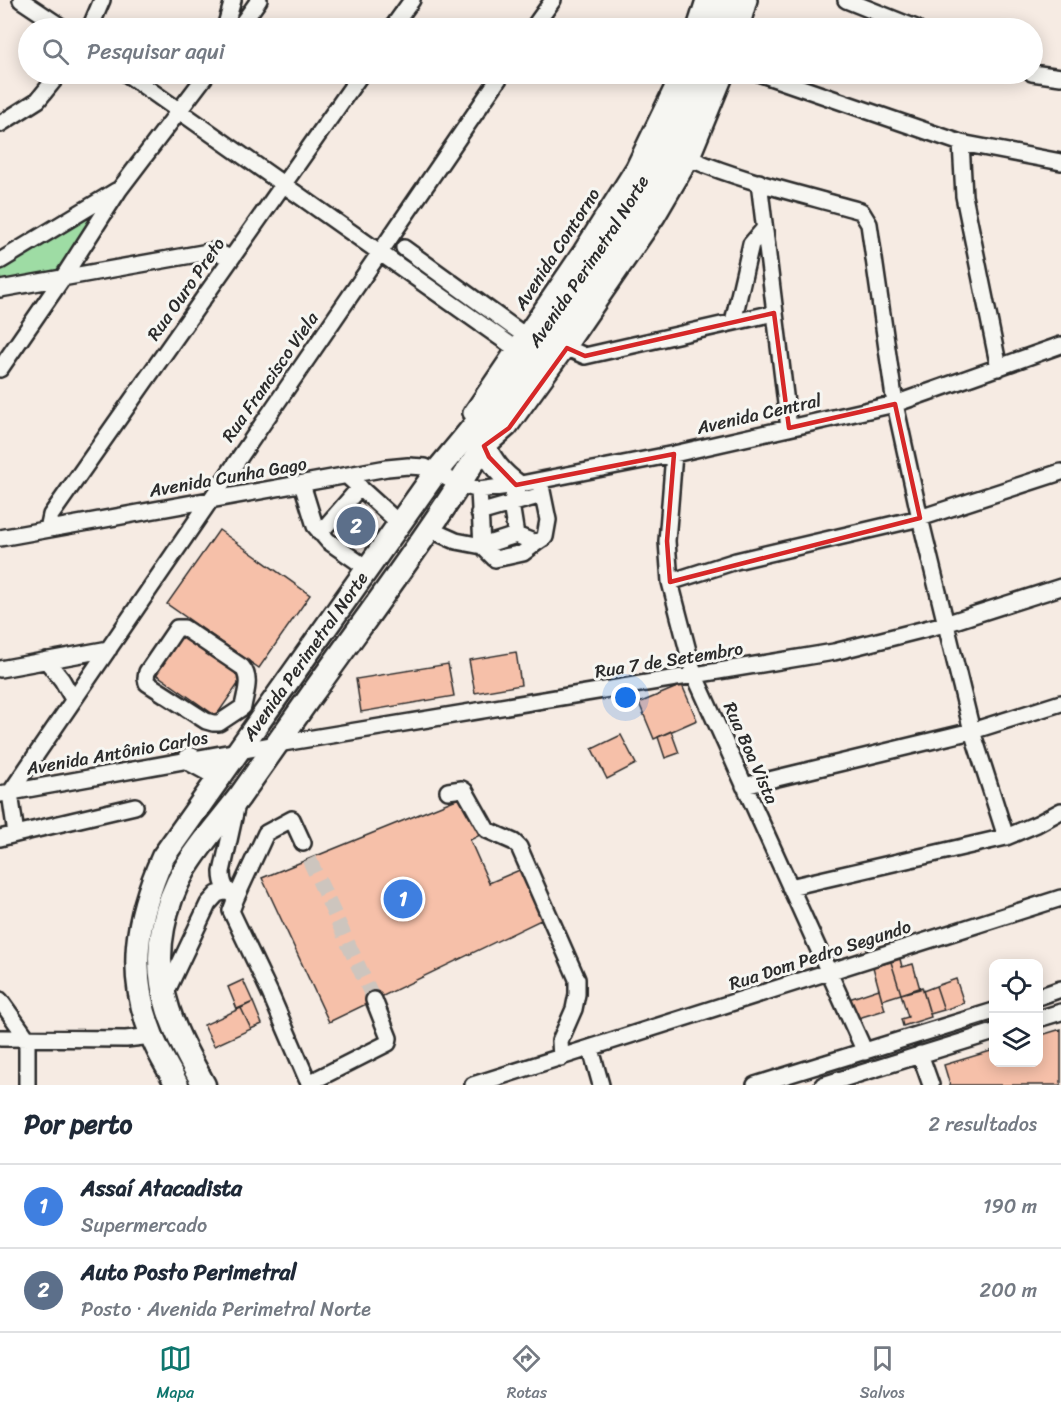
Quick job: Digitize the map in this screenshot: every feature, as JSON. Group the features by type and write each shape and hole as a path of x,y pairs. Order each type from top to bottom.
{"highway":[{"path":"704,0 707,18"},
{"path":"712,18 718,0"},
{"path":"729,18 735,0"},
{"name":"Avenida Perimetral Norte","path":"177,1085 152,1036 142,1003 137,968 138,930 147,897 163,857 240,750 253,712 368,569 436,472 520,362 592,259 638,188 661,146 689,84"},
{"name":"Avenida Perimetral Norte","path":"204,1085 177,1037 164,998 160,951 163,927 174,892 188,862 277,744 429,530 469,487 492,431 633,228 675,152 706,84"},
{"path":"484,446 514,495"},
{"path":"190,759 212,771 219,778"}],"street":[{"path":"21,0 48,18"},
{"path":"94,18 102,0"},
{"path":"228,18 233,0"},
{"path":"246,18 259,0"},
{"path":"399,18 412,0"},
{"path":"540,18 553,0"},
{"path":"698,18 704,0"},
{"path":"744,18 749,0"},
{"path":"846,0 891,18"},
{"path":"1043,75 1061,77"},
{"path":"0,124 38,100 51,84"},
{"path":"141,84 515,348"},
{"path":"0,369 62,279 119,190 200,84"},
{"name":"Rua Ouro Preto","path":"48,529 51,515 354,84"},
{"name":"Rua Francisco Viela","path":"5,794 109,649 495,84"},
{"name":"Avenida Contorno","path":"460,441 467,418 634,167 674,84"},
{"path":"484,446 498,440 509,428 657,217 691,159 722,84"},
{"path":"790,84 961,142 1061,162"},
{"path":"961,142 964,196 999,368"},
{"path":"691,159 759,182 861,211 869,224 895,404 920,518 972,731 1006,837"},
{"path":"759,182 789,428"},
{"path":"0,261 119,190"},
{"path":"733,322 751,244 764,229"},
{"path":"404,248 524,335"},
{"path":"0,289 214,251 231,258"},
{"path":"567,348 585,356 774,313"},
{"path":"493,333 504,319"},
{"name":"Avenida Central","path":"469,487 514,495 674,454 895,404 1061,345"},
{"name":"Rua Boa Vista","path":"674,454 667,541 670,582 694,674 865,1052"},
{"name":"Avenida Cunha Gago","path":"0,538 387,468 425,467 469,487"},
{"path":"670,582 736,561 920,518 1061,472"},
{"path":"347,476 399,524"},
{"path":"302,484 315,526 320,533 328,542 368,569"},
{"path":"320,533 360,487"},
{"path":"469,487 479,513 482,546 495,559 523,553 545,537 548,520 541,488"},
{"path":"479,513 514,495 516,535"},
{"path":"429,530 456,541 482,546 516,535 536,543"},
{"name":"Rua 7 de Setembro","path":"277,744 834,652 945,624 1061,586"},
{"path":"177,628 184,628 242,667 247,673 253,712 213,723 147,683 147,672 177,628"},
{"path":"0,669 109,649"},
{"path":"45,660 62,680 73,699"},
{"path":"744,786 972,731 1061,704"},
{"name":"Avenida Antônio Carlos","path":"5,794 277,744"},
{"path":"448,791 462,789 465,791 487,830 514,842 519,847 577,979 574,1009 560,1041 561,1058"},
{"path":"5,794 16,834"},
{"path":"231,894 222,879 222,872 238,797"},
{"path":"0,838 135,806"},
{"path":"790,887 1006,837 1061,811"},
{"path":"303,843 292,819 266,833 231,894 231,908 232,915 270,993 307,1079 313,1081 388,1043 389,1038 374,1000"},
{"path":"164,998 208,904 217,894 231,894"},
{"name":"Rua Dom Pedro Segundo","path":"473,1085 1061,898"},
{"path":"1043,995 1061,989"},
{"path":"0,1000 27,1038 27,1085"},
{"path":"755,1085 989,1012"},
{"path":"1043,1017 1061,1012"},
{"path":"823,1085 865,1079 920,1054 989,1033"},
{"path":"0,1038 126,1039 152,1036"},
{"path":"591,1049 601,1085"},
{"path":"920,1054 931,1085"}],"highlighted area":[{"path":"774,313 789,428 895,404 920,518 670,582 667,541 674,454 516,485 489,457 484,446 509,428 567,348 585,356"}],"green space":[{"path":"98,209 60,276 0,285 0,266"}],"building":[{"path":"219,530 310,595 259,668 167,604"},
{"path":"179,633 243,677 216,716 153,672"},
{"path":"516,652 521,685 475,693 469,660"},
{"path":"448,664 454,696 361,712 356,679"},
{"path":"682,685 697,720 654,739 639,703"},
{"path":"671,731 679,753 665,758 658,737"},
{"path":"621,735 636,764 607,779 592,749"},
{"path":"464,796 482,834 470,840 489,883 522,869 543,919 329,1022 262,878"},
{"path":"900,959 902,967 913,964 920,989 901,994 891,962"},
{"path":"891,962 901,994 882,1000 873,967"},
{"path":"956,979 964,1003 944,1010 936,986"},
{"path":"243,980 253,1002 237,1009 228,987"},
{"path":"936,986 944,1010 930,1014 923,991"},
{"path":"922,987 931,1017 903,1026 901,1019 908,1017 901,994"},
{"path":"879,989 885,1010 855,1019 849,999"},
{"path":"253,1002 262,1024 251,1029 241,1008"},
{"path":"241,1008 251,1029 214,1046 204,1025"},
{"path":"1061,1029 1061,1085 950,1085 944,1065 989,1052 989,1067 1043,1067 1043,1034"}],"tunnel":[{"path":"309,859 374,1000"}],"place":[{"name":"Auto Posto Perimetral","path":"356,526"},
{"name":"Assaí Atacadista","path":"403,899"}]}
